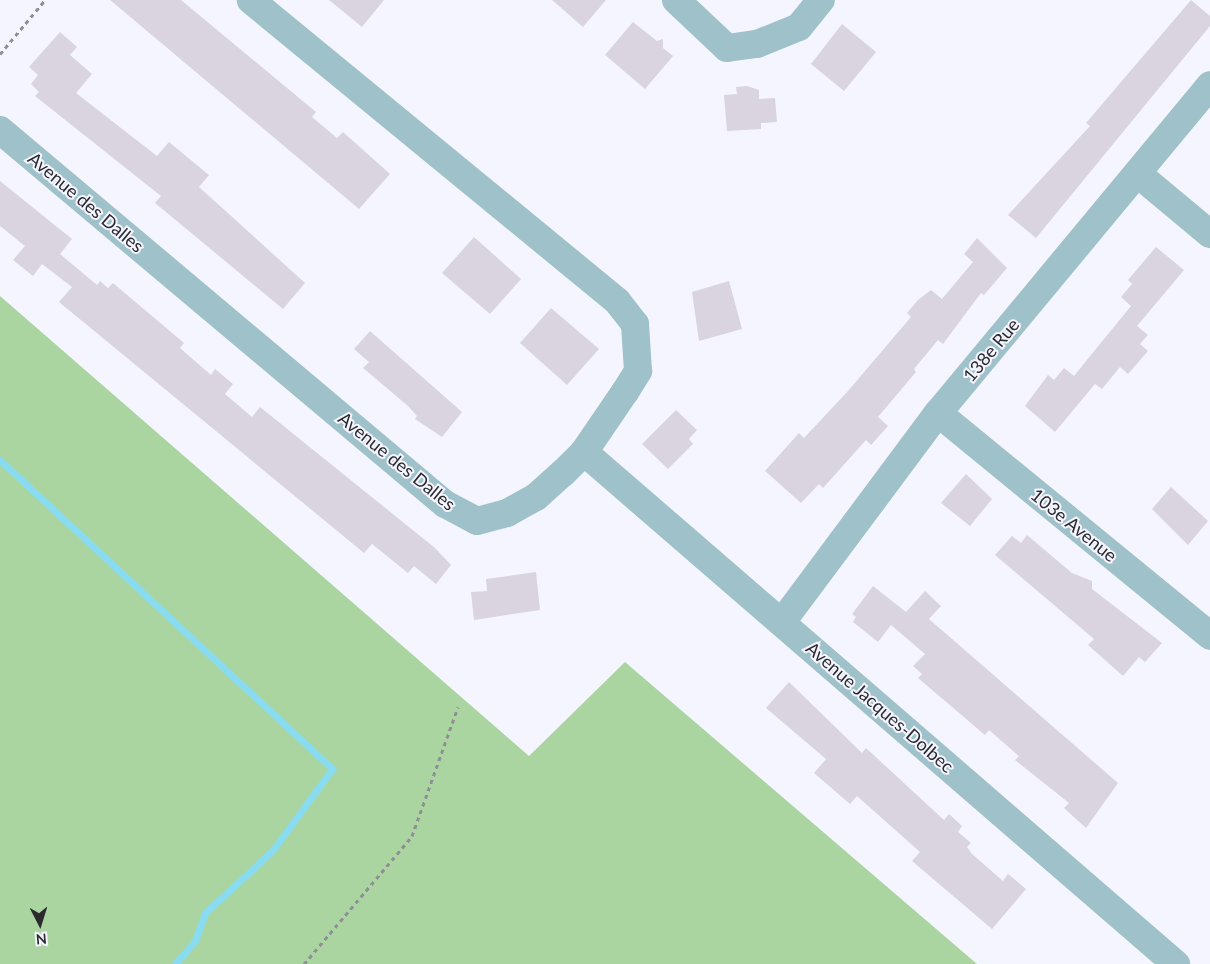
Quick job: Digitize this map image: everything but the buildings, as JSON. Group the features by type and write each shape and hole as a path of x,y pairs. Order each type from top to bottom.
{"street":[{"name":"Avenue des Dalles","path":"0,130 445,504 477,521 507,513 536,497 584,452 638,371 635,324 617,301 251,0"},
{"path":"676,0 727,48 757,44 799,27 821,0"},
{"name":"138e Rue","path":"782,622 938,413 1210,85"},
{"path":"1138,174 1210,234"},
{"name":"103e Avenue","path":"938,413 1210,636"},
{"name":"Avenue Jacques-Dolbec","path":"584,452 1176,964"}],"path":[{"path":"0,54 45,0"},
{"path":"304,964 412,836 458,707"}],"green space":[{"path":"0,296 529,756 625,662 977,964 0,964"}],"waterway":[{"path":"0,460 332,769 273,850 205,913 195,941 175,964"}]}
